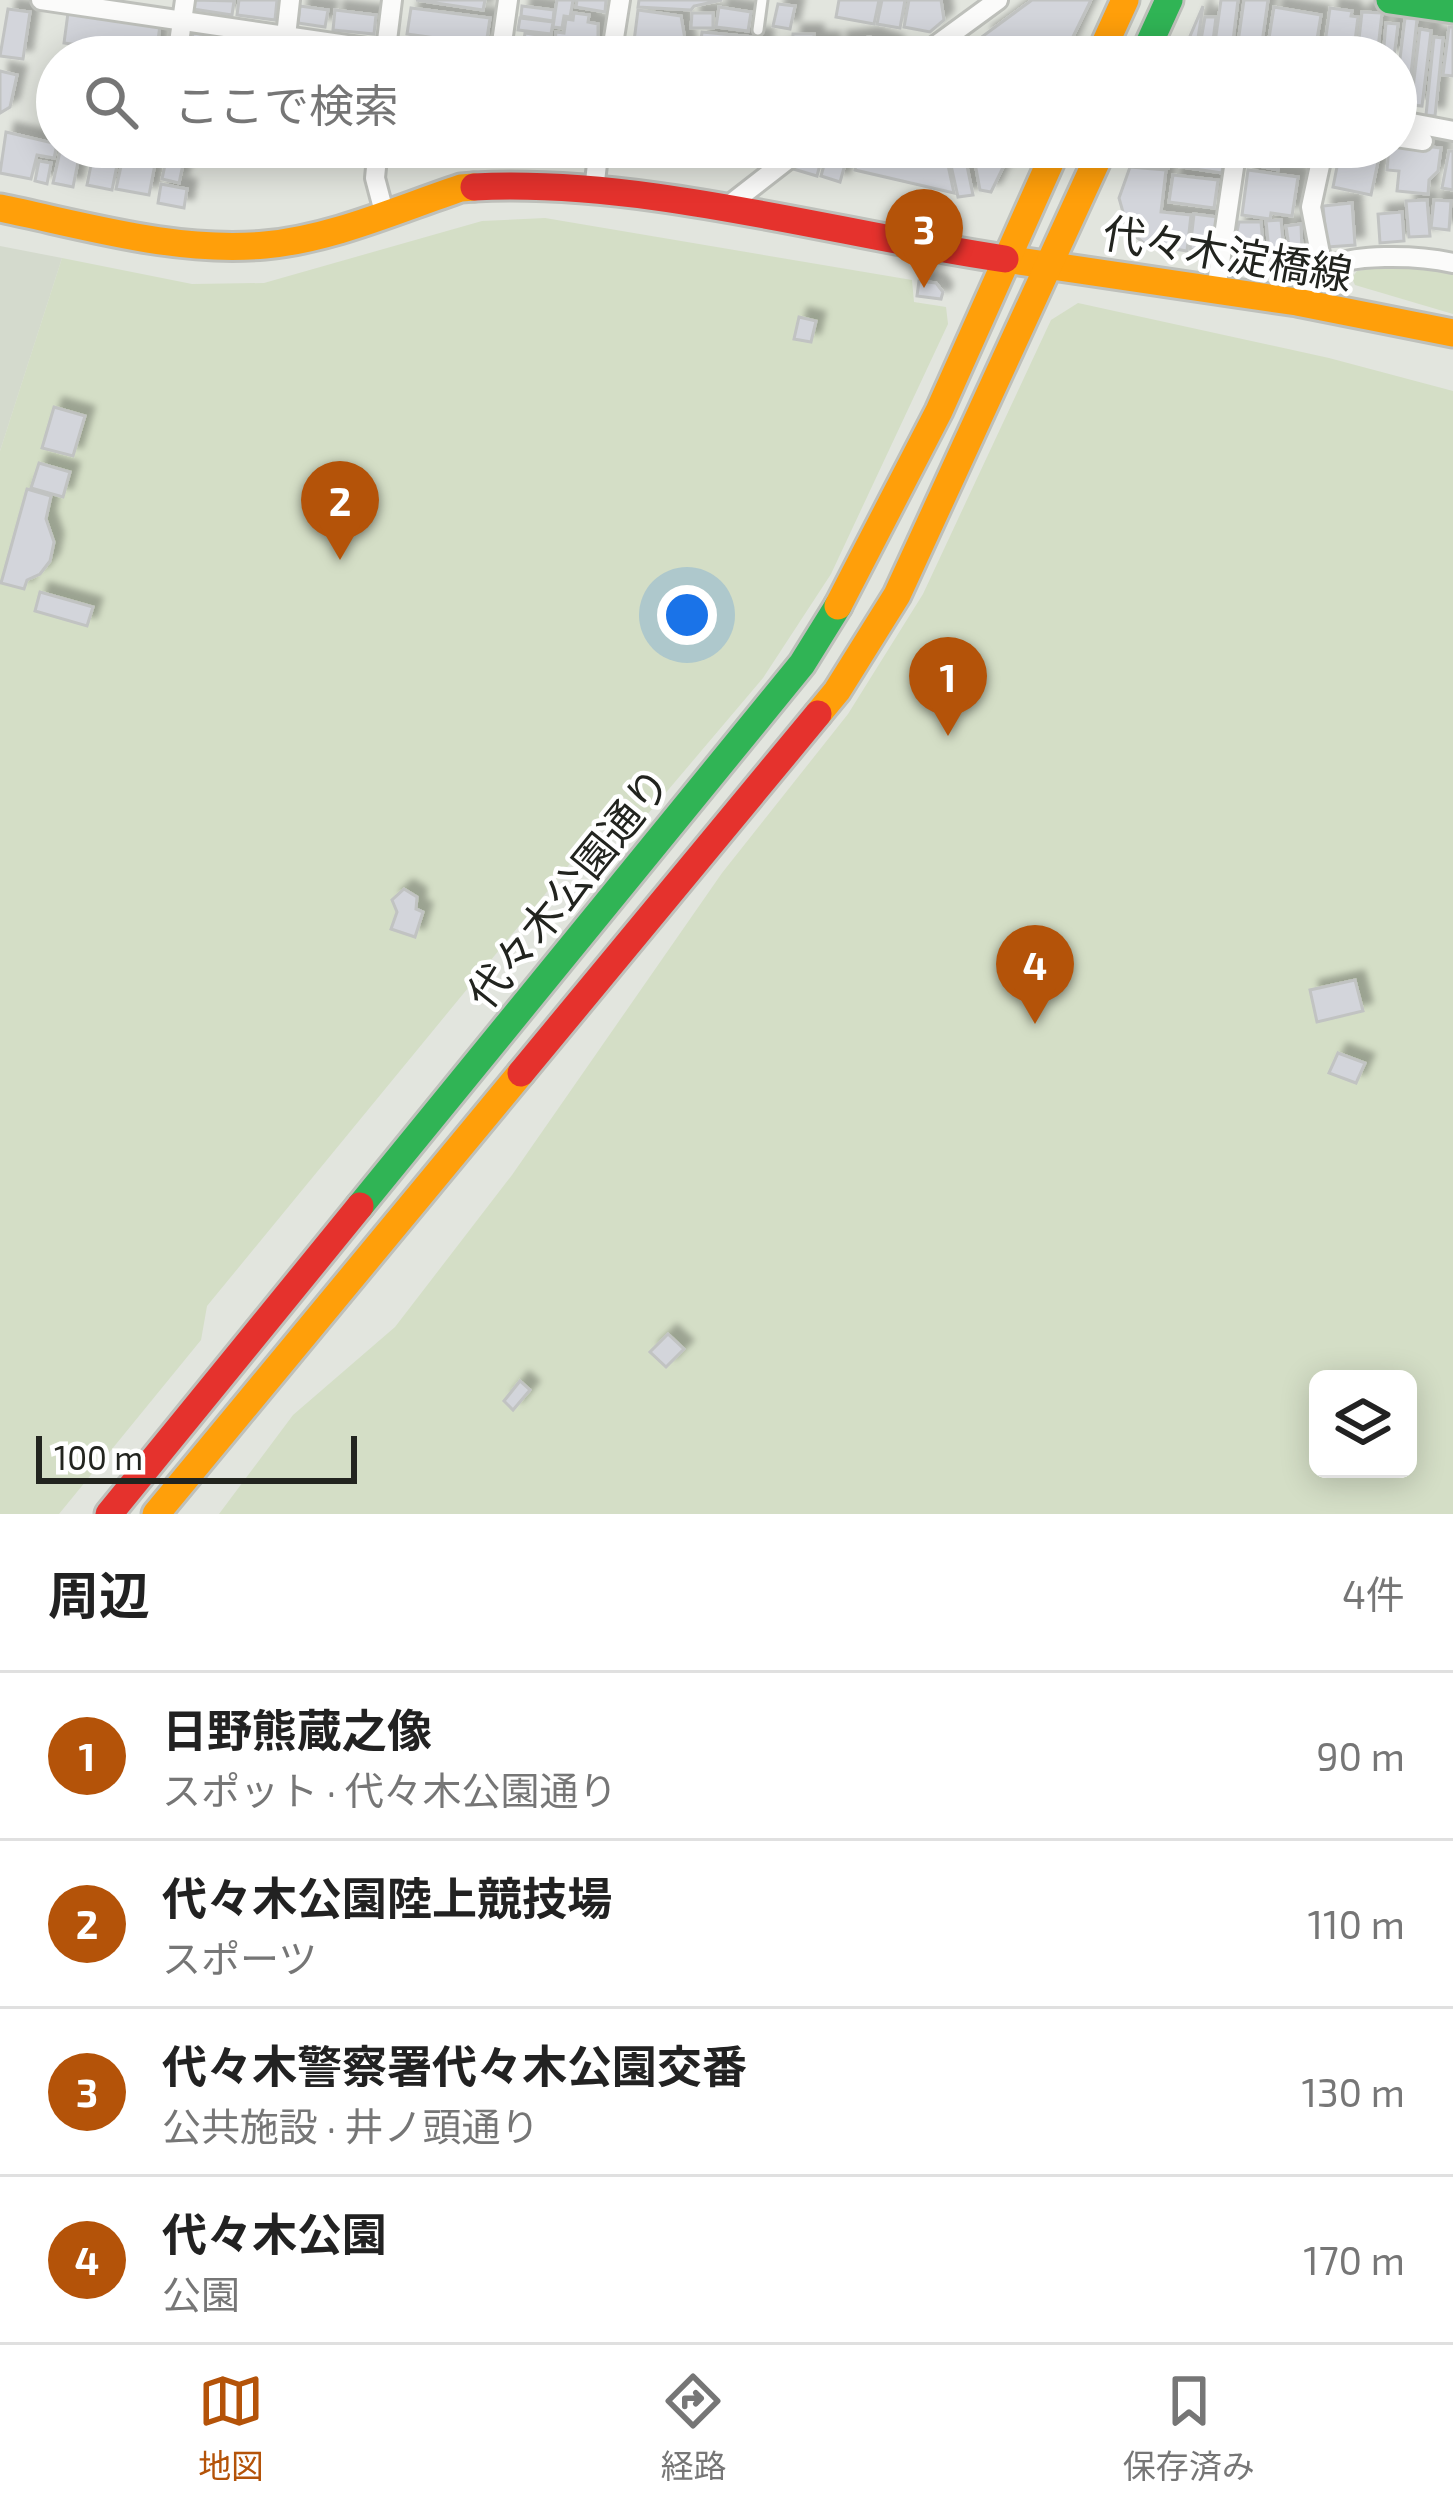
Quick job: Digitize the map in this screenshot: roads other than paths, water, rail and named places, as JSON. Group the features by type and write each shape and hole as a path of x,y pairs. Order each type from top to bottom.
{"main road":[{"path":"1108,36 1124,0"},
{"path":"1153,36 1169,0"},
{"path":"1390,0 1453,9"},
{"name":"代々木公園通り","path":"109,1514 802,664 858,576 891,511 1048,168"},
{"name":"代々木公園通り","path":"156,1514 837,691 905,578 1093,168"},
{"name":"代々木淀橋線","path":"0,208 168,243 218,247 269,244 329,232 460,188 536,184 724,209 1006,259 1298,302 1453,333"},
{"name":"代々木淀橋線","path":"1391,323 1453,352"}],"street":[{"path":"41,0 184,9 215,23 286,36 290,0"},
{"path":"387,36 392,0"},
{"path":"503,36 508,0"},
{"path":"614,36 620,0"},
{"path":"949,36 998,0"},
{"path":"1417,124 1453,131"},
{"path":"1417,140 1424,141"},
{"path":"376,168 384,212"},
{"path":"594,190 596,168"},
{"path":"724,209 777,168"},
{"path":"1216,290 1235,168"},
{"path":"1319,168 1311,207 1323,269"},
{"path":"1298,302 1323,269 1387,257 1453,263"}],"lane":[{"path":"758,30 762,0"}],"place":[{"name":"代々木警察署代々木公園交番","path":"924,288"},
{"name":"代々木公園陸上競技場","path":"340,560"},
{"name":"日野熊蔵之像","path":"948,736"},
{"name":"代々木公園","path":"1035,1024"}]}
